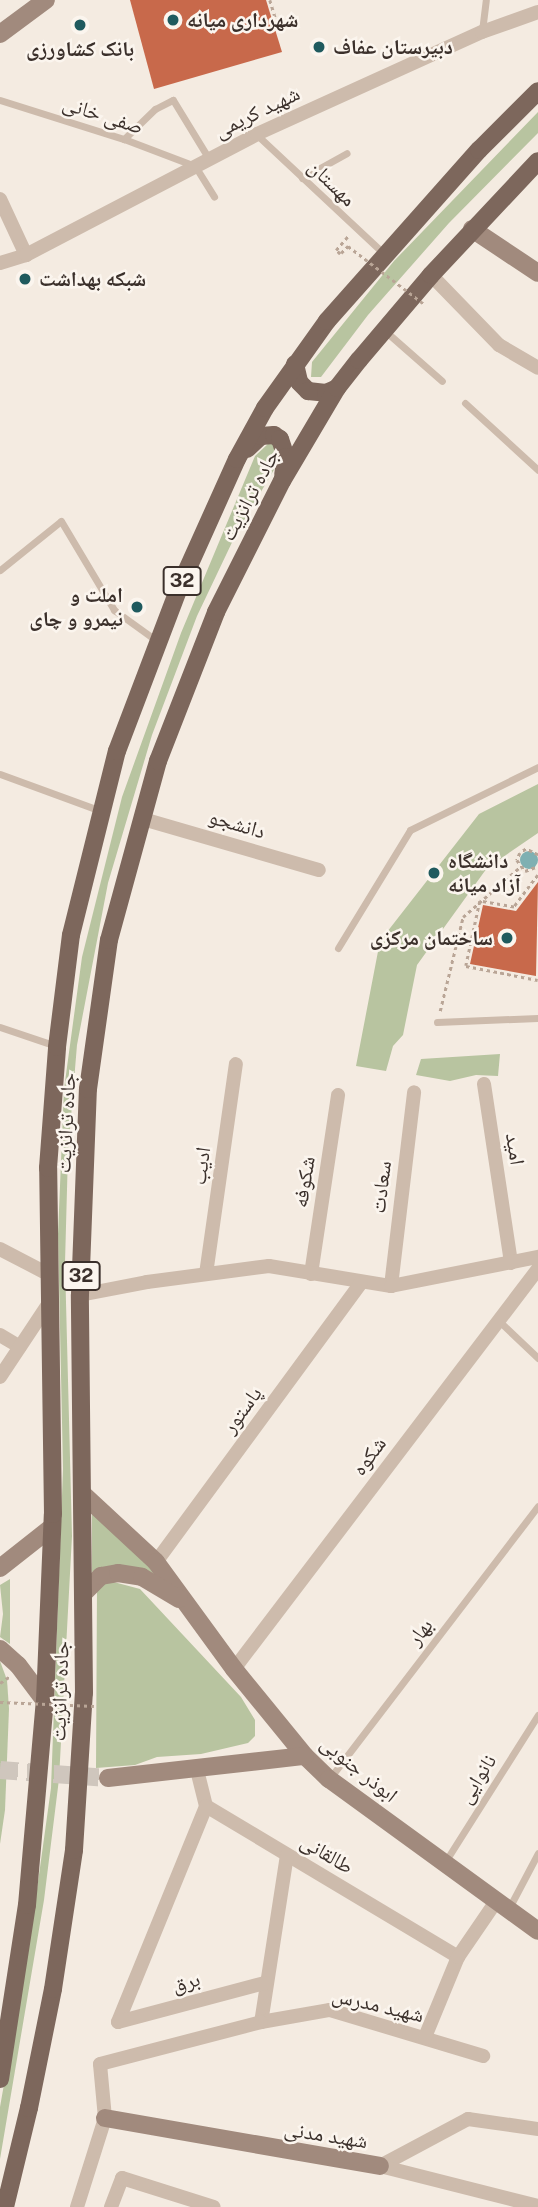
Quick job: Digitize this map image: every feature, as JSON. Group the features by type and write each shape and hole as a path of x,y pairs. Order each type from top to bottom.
{"main road":[{"name":"جاده ترانزیت","path":"0,2079 27,1905 45,1701 52,1527 48,1168 57,1046 72,935 117,751 179,588 237,459 295,364 327,321 385,255 479,150 538,91"},
{"name":"جاده ترانزیت","path":"5,2207 29,2109 53,1989 74,1850 84,1701 80,1295 88,1089 109,940 159,761 216,612 282,481 337,388 431,275 538,161"},
{"path":"295,364 296,376 308,390 320,394 337,388"},
{"path":"237,459 261,436 275,435 285,449 282,481"}],"street":[{"path":"0,34 46,0"},
{"name":"شهید کریمی","path":"0,263 26,255 257,134 482,32 538,12"},
{"path":"0,198 26,255"},
{"path":"472,229 538,273"},
{"path":"431,275 499,345 538,368"},
{"name":"دانشجو","path":"143,819 319,870"},
{"name":"ادیب","path":"206,1274 236,1063"},
{"name":"امید","path":"484,1084 511,1263"},
{"name":"سعادت","path":"391,1286 414,1092"},
{"name":"شکوفه","path":"312,1274 338,1096"},
{"path":"0,1249 48,1274"},
{"path":"80,1295 269,1266 391,1286 538,1257"},
{"name":"شکوه","path":"234,1669 538,1269"},
{"name":"پاستور","path":"156,1562 361,1283"},
{"path":"0,1377 49,1303"},
{"path":"0,1335 20,1348"},
{"name":"ابوذر جنوبی","path":"84,1495 156,1562 234,1669 304,1756 329,1779 538,1931"},
{"path":"0,1568 52,1527"},
{"path":"85,1592 101,1576 130,1574 188,1604"},
{"path":"0,1649 18,1665 45,1701"},
{"path":"108,1778 304,1756"},
{"path":"197,1770 206,1806"},
{"name":"طالقانی","path":"206,1806 458,1957"},
{"name":"برق","path":"206,1806 118,2022 265,1983"},
{"path":"261,2022 287,1855"},
{"path":"425,2037 458,1957 503,1905"},
{"name":"شهید مدرس","path":"105,2118 100,2064 261,2022 330,2010 483,2056"},
{"path":"77,2207 105,2118"},
{"name":"شهید مدنی","path":"105,2118 380,2166 538,2206"},
{"path":"380,2166 468,2119 538,2129"},
{"path":"111,2207 122,2178 214,2207"}],"lane":[{"path":"482,32 486,0"},
{"name":"صفی خانی","path":"0,100 124,139 195,166"},
{"path":"124,139 155,109 173,100 209,159"},
{"name":"مهستان","path":"257,134 385,255"},
{"path":"302,178 347,153"},
{"path":"195,166 214,197"},
{"path":"384,330 442,381"},
{"path":"465,403 538,470"},
{"path":"0,570 61,522 114,610 159,642"},
{"path":"338,948 411,830 538,767"},
{"path":"0,774 102,811"},
{"path":"437,1022 538,1018"},
{"path":"0,1027 57,1046"},
{"path":"498,1321 538,1359"},
{"name":"بهار","path":"329,1779 538,1506"},
{"name":"نانوایی","path":"444,1862 538,1715"},
{"path":"503,1905 538,1853"}],"path":[{"path":"270,0 278,27"},
{"path":"355,229 336,250 340,254 348,246 424,304"},
{"path":"538,854 530,849 523,851 518,857 520,867 525,871 534,870 538,866"},
{"path":"437,1022 463,917 520,867"},
{"path":"480,901 514,907 538,875 534,870"},
{"path":"480,901 466,966 538,981"},
{"path":"0,1702 94,1706"}],"green space":[{"path":"538,112 538,133 449,223 368,315 321,377 311,377 312,362 394,261"},
{"path":"269,443 274,444 279,452 275,468 236,534 197,616 152,735 108,883 77,1045 68,1153 65,1263 72,1536 59,1779 44,1900 0,2159 0,2107 32,1925 51,1788 63,1469 58,1234 64,1089 82,957 122,797 181,633 255,456"},
{"path":"538,784 538,833 487,868 417,965 403,1035 393,1046 386,1071 356,1066 380,941 479,814"},
{"path":"500,1054 498,1076 476,1075 450,1081 416,1075 421,1059"},
{"path":"92,1509 171,1589 106,1567 92,1572"},
{"path":"10,1579 10,1644 0,1637 3,1614 0,1585"},
{"path":"110,1581 140,1589 241,1697 255,1720 255,1736 248,1743 201,1754 157,1757 135,1765 96,1768 97,1587"},
{"path":"0,1661 7,1680 9,1709 5,1810 0,1844"}],"water":[{"path":"529,851 535,854 538,860 535,866 529,869 523,866 520,860 523,854"}],"building":[{"path":"130,0 266,0 282,52 154,89"},
{"name":"ساختمان مرکزی","path":"538,882 536,976 470,964 483,905 516,911"}],"tunnel":[{"path":"0,1770 108,1778"}],"place":[{"name":"شهرداری میانه","path":"173,20"},
{"name":"بانک کشاورزی","path":"80,25"},
{"name":"دبیرستان عفاف","path":"319,47"},
{"name":"شبکه بهداشت","path":"25,279"},
{"name":"املت و نیمرو و چای","path":"137,607"},
{"name":"دانشگاه آزاد میانه","path":"434,873"},
{"name":"ساختمان مرکزی","path":"507,938"}]}
